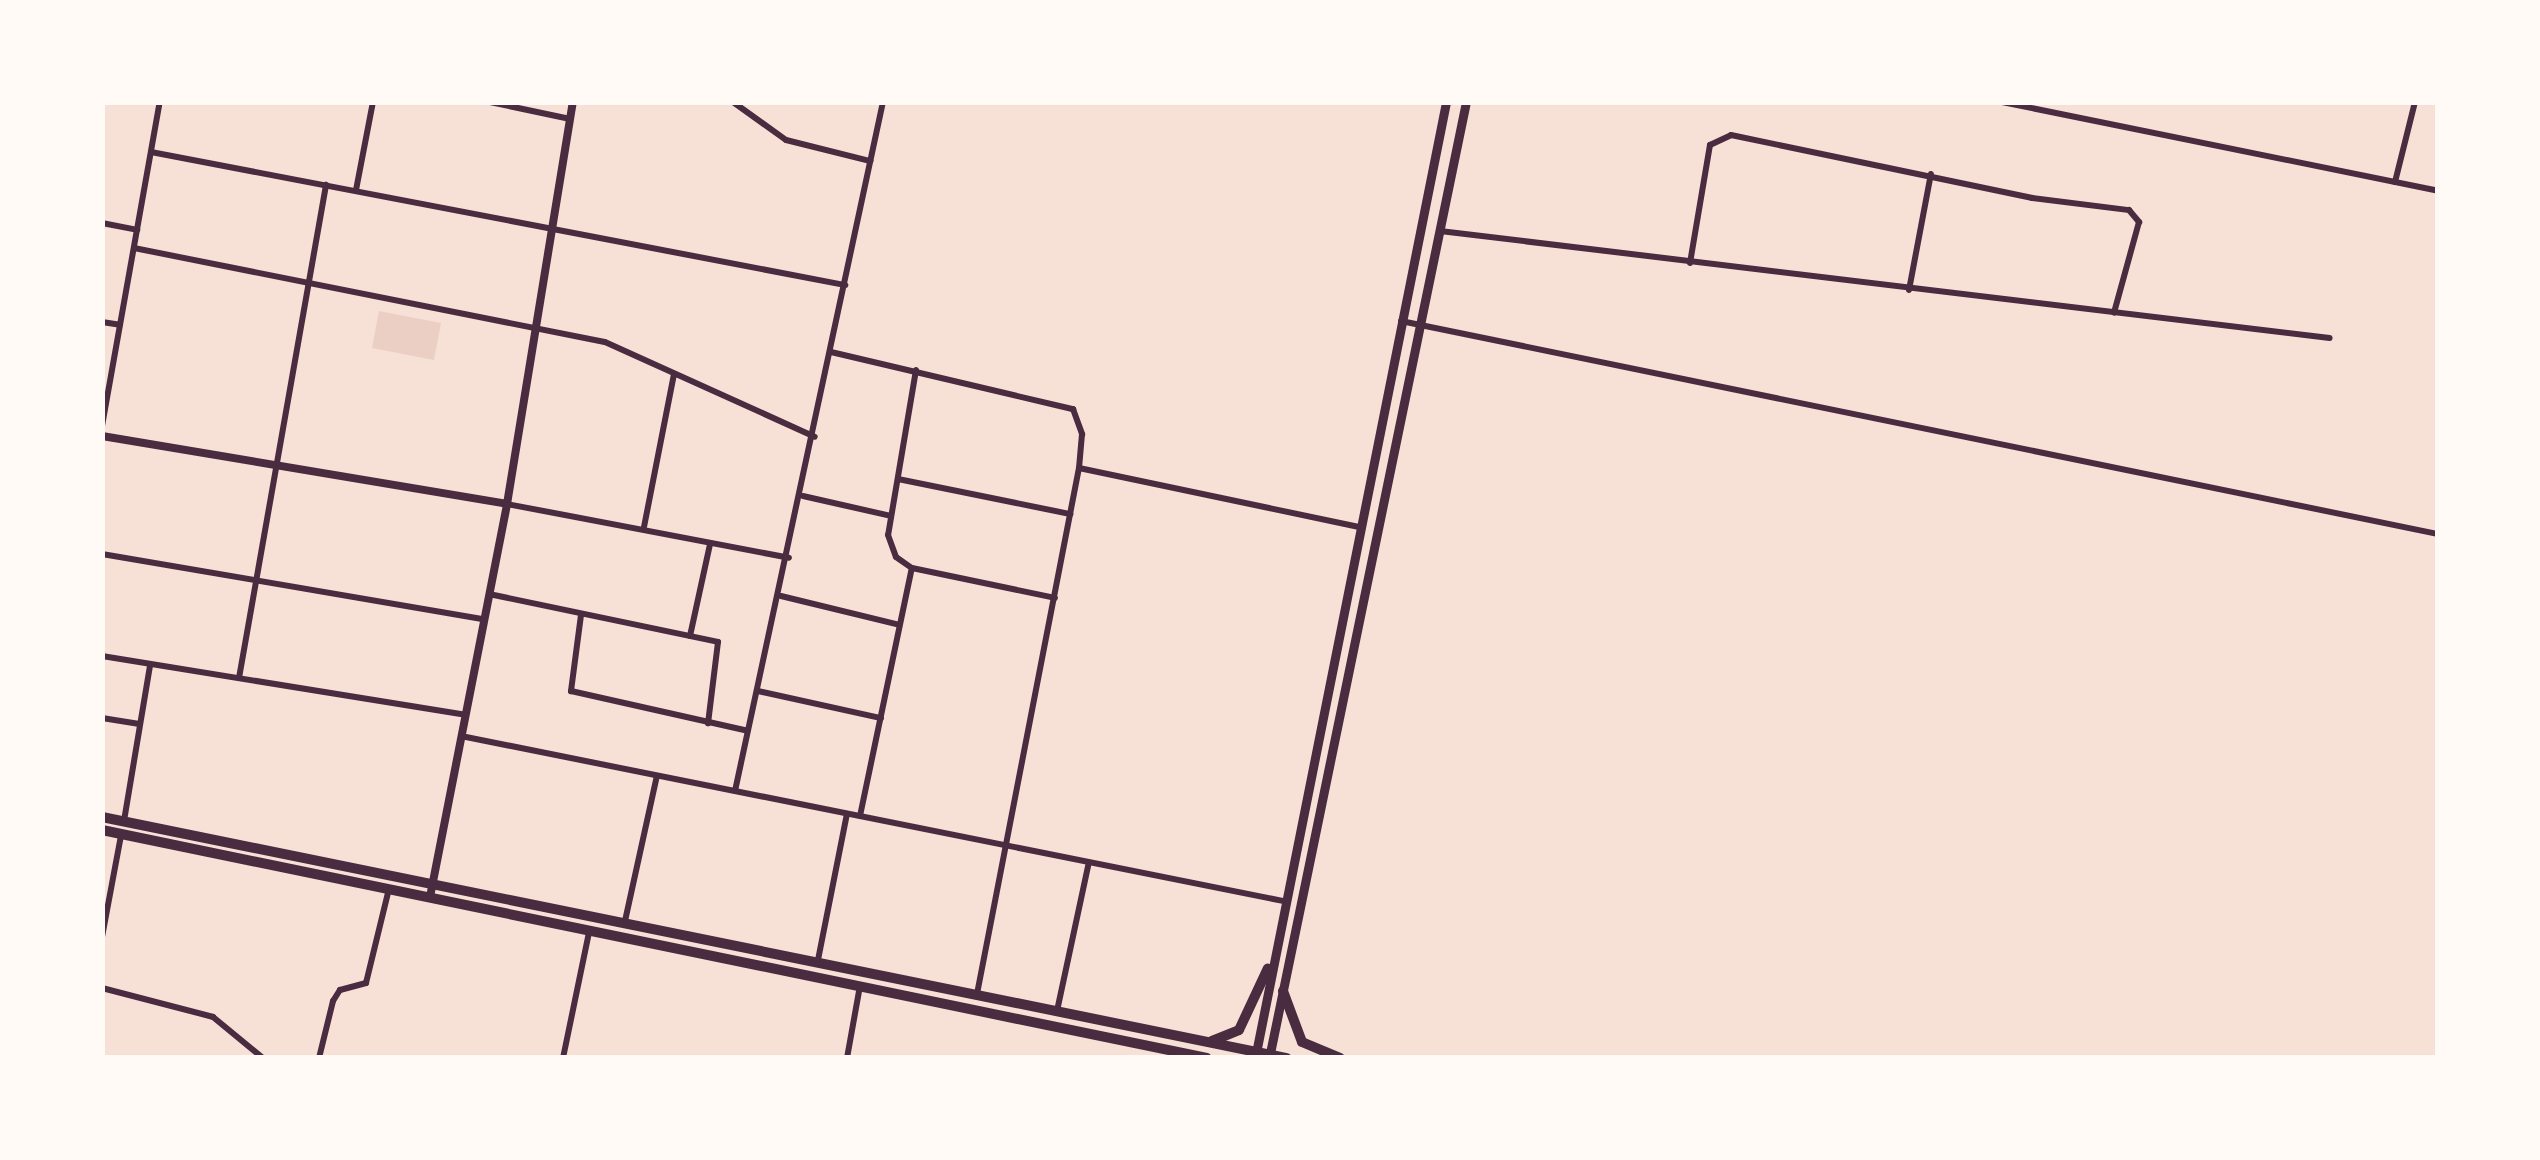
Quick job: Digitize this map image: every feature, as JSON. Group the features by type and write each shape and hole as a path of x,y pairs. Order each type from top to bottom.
{"highway":[{"path":"102,817 123,828 389,889 1132,1043 1200,1054 1287,1058"},
{"path":"102,830 123,828 433,884 1057,1014 1200,1054 1239,1030 1268,968"},
{"path":"1283,991 1302,1042 1340,1058"}],"main road":[{"path":"1256,1055 1268,968 1445,102"},
{"path":"1269,1056 1466,102"},
{"path":"1297,833 1312,837"}],"street":[{"path":"102,426 160,102"},
{"path":"356,190 373,102"},
{"path":"490,102 570,118"},
{"path":"430,897 507,504 573,102"},
{"path":"734,102 786,140 871,161"},
{"path":"735,791 803,496 883,102"},
{"path":"2002,102 2438,191"},
{"path":"2395,182 2415,102"},
{"path":"1690,263 1708,153 1719,137 2137,214 2114,313"},
{"path":"151,152 845,285"},
{"path":"1910,290 1930,174"},
{"path":"239,678 326,185"},
{"path":"102,223 137,230"},
{"path":"1438,231 2330,338"},
{"path":"134,248 605,342 814,437"},
{"path":"1399,320 2438,534"},
{"path":"102,322 120,325"},
{"path":"831,352 1073,409 1079,468 976,997"},
{"path":"916,370 891,516 892,548 912,568 1054,598"},
{"path":"644,527 674,374"},
{"path":"102,436 644,527 789,558"},
{"path":"1079,468 1358,527"},
{"path":"897,478 1070,514"},
{"path":"803,496 891,516"},
{"path":"690,636 710,544"},
{"path":"102,554 484,619"},
{"path":"860,816 912,568"},
{"path":"489,594 722,645 708,723"},
{"path":"780,596 900,625"},
{"path":"581,615 571,691 749,732"},
{"path":"102,656 465,715"},
{"path":"102,937 150,664"},
{"path":"758,691 880,718"},
{"path":"102,718 140,724"},
{"path":"460,736 1283,901"},
{"path":"624,924 657,775"},
{"path":"818,964 847,813"},
{"path":"1057,1014 1089,862"},
{"path":"319,1058 333,1001 340,990 366,983 389,889"},
{"path":"563,1058 589,931"},
{"path":"847,1058 860,986"},
{"path":"102,988 213,1017 263,1058"},
{"path":"1129,1058 1132,1043"},
{"path":"419,1058 444,1058"}],"shaded area":[{"path":"379,311 441,323 434,360 372,348"}]}
